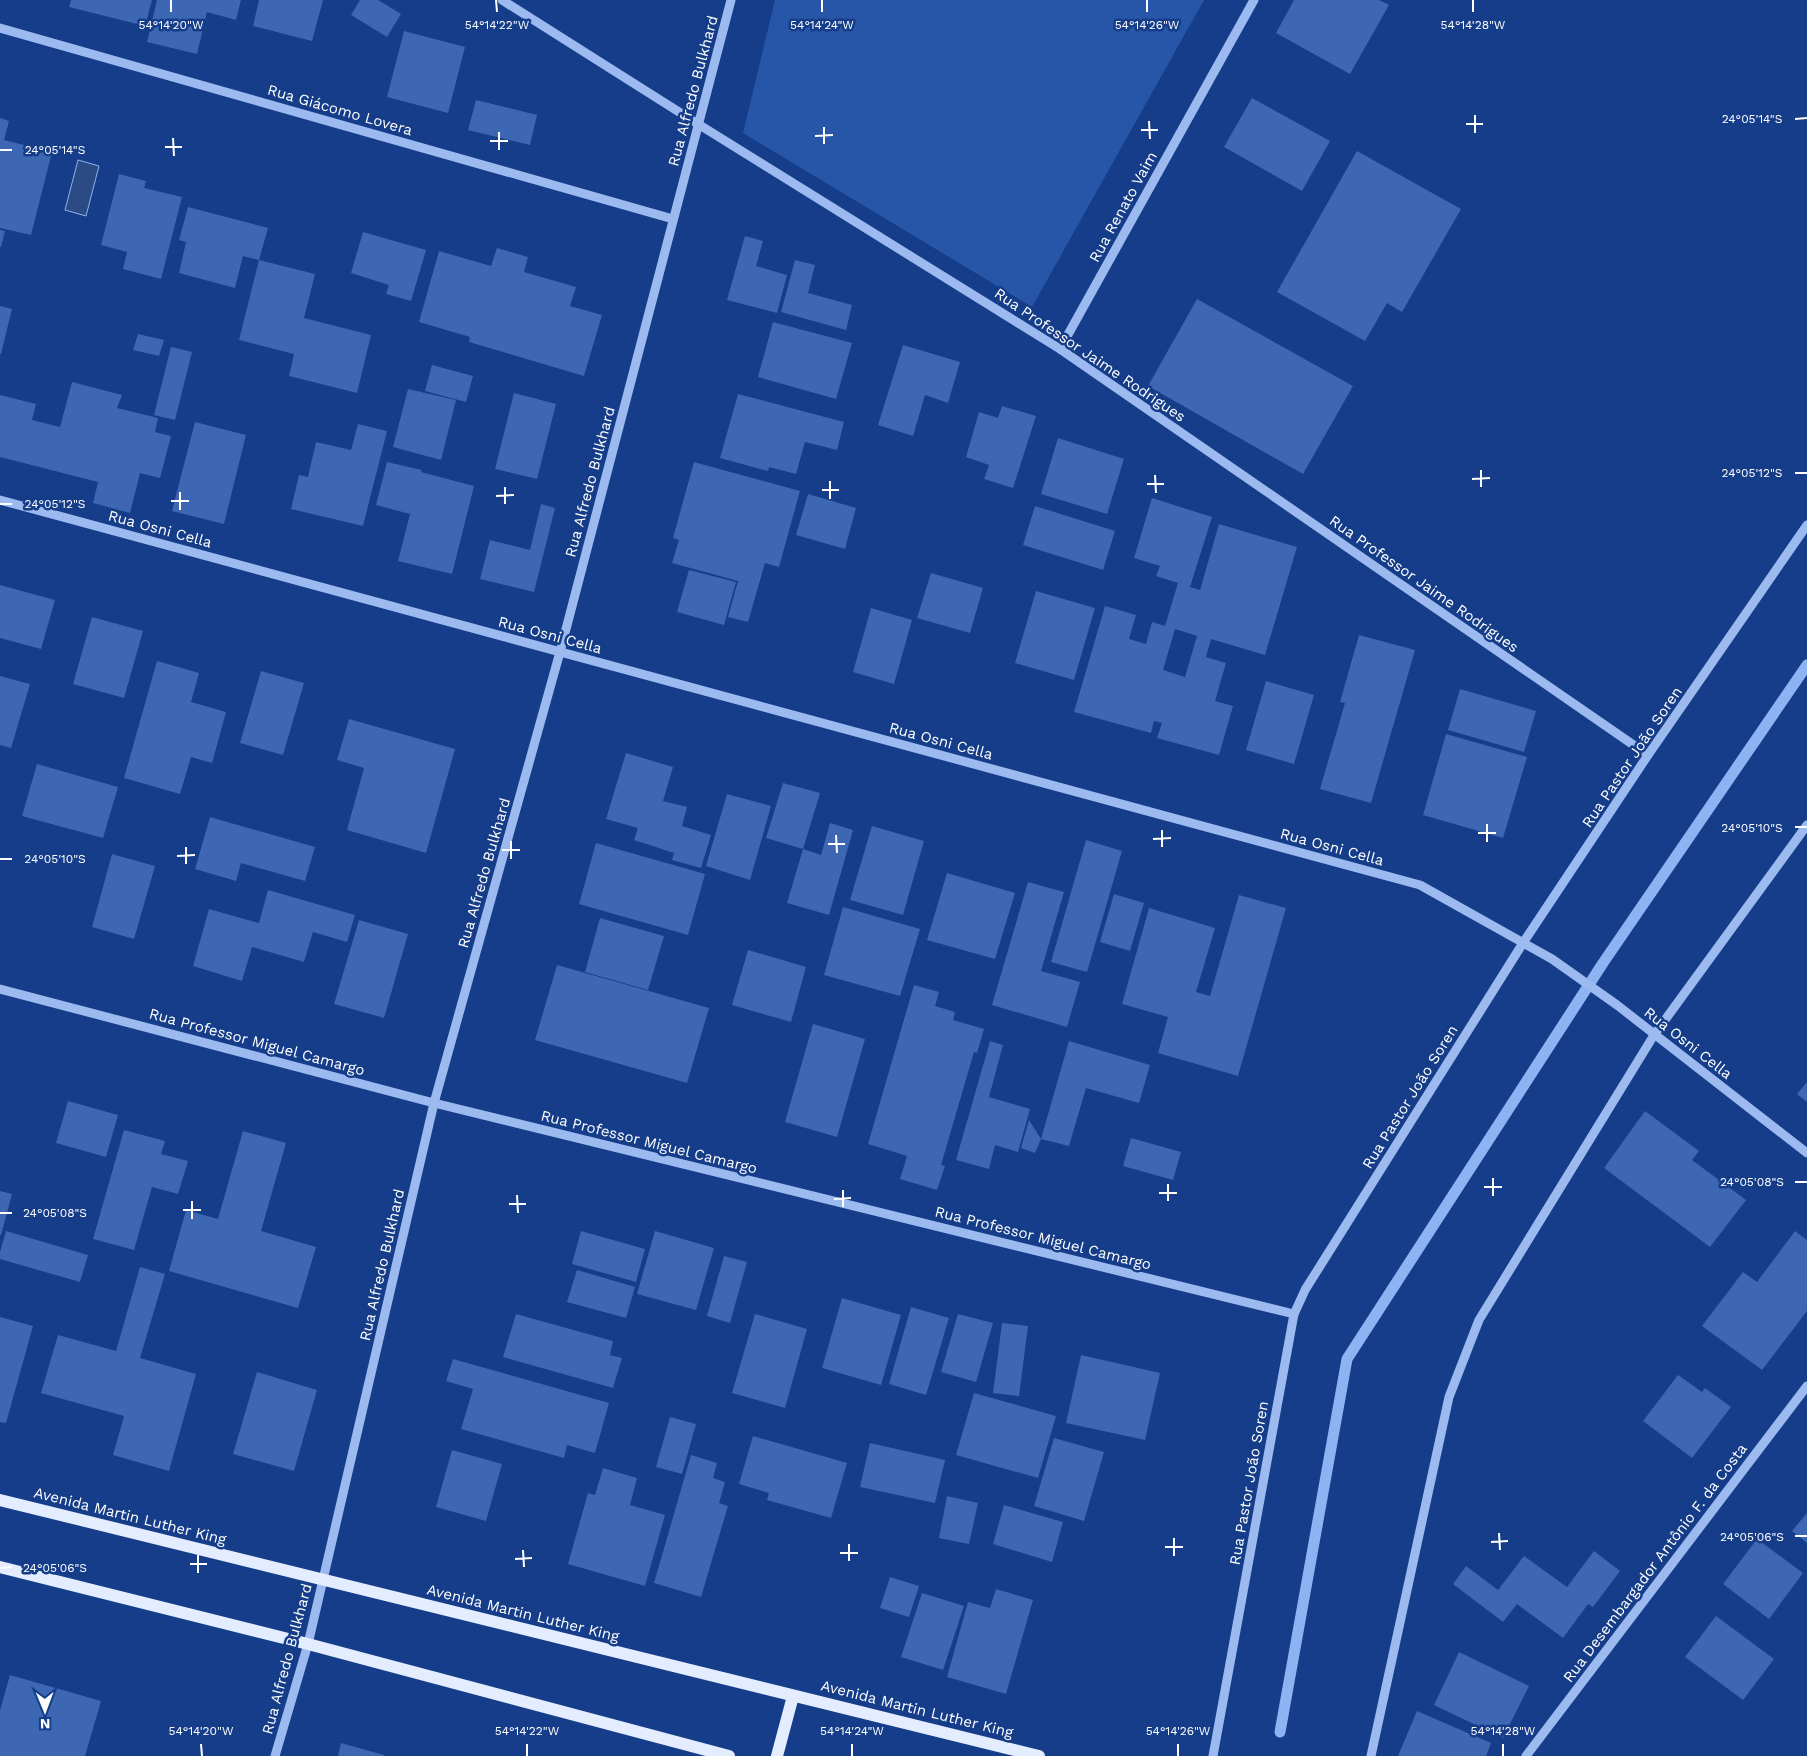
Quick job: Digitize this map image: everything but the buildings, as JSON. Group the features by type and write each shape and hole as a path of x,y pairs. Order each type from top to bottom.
{"main road":[{"name":"Avenida Martin Luther King","path":"0,1500 1039,1756"},
{"path":"0,1567 308,1644 729,1756"},
{"path":"777,1756 793,1696"}],"street":[{"name":"Rua Professor Jaime Rodrigues","path":"502,0 1060,349 1648,755"},
{"name":"Rua Alfredo Bulkhard","path":"275,1756 308,1644 434,1103 560,652 731,0"},
{"name":"Rua Renato Vaim","path":"1060,349 1254,0"},
{"name":"Rua Giácomo Lovera","path":"0,28 673,219"},
{"name":"Rua Osni Cella","path":"0,500 1420,885 1552,959 1616,1005 1807,1153"},
{"name":"Rua Pastor João Soren","path":"1213,1756 1294,1314 1305,1290 1524,943 1648,755 1807,525"},
{"path":"1371,1756 1449,1397 1479,1320 1654,1035 1807,826"},
{"name":"Rua Professor Miguel Camargo","path":"0,989 434,1103 1294,1314"},
{"name":"Rua Desembargador Antônio F. da Costa","path":"1526,1756 1807,1386"}],"shaded area":[{"path":"775,0 1204,0 1032,307 743,133"},
{"path":"78,160 99,166 86,216 65,210"}],"waterway":[{"path":"1280,1732 1347,1359 1603,963 1807,665"}]}
